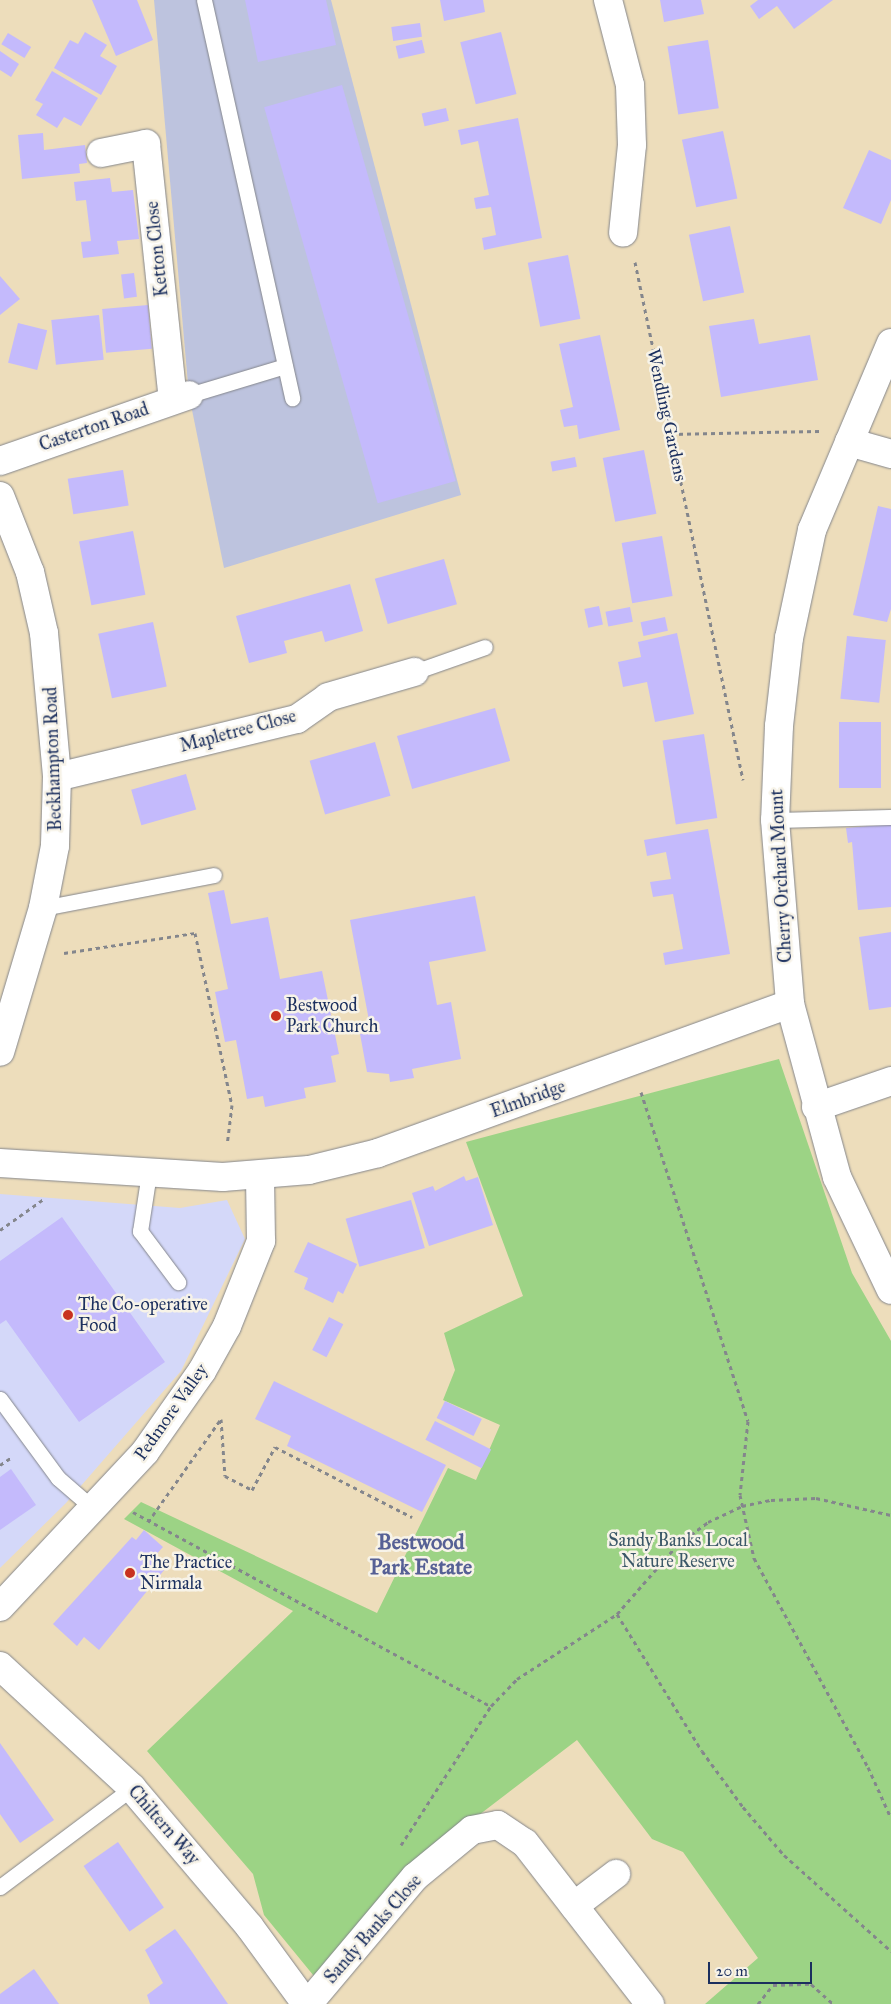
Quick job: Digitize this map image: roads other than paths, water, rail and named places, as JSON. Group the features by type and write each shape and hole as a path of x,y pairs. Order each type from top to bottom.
{"street":[{"path":"608,0 630,84 632,145 623,233"},
{"name":"Ketton Close","path":"101,153 146,144 181,398"},
{"name":"Cherry Orchard Mount","path":"891,343 812,530 789,638 779,726 775,820 790,1004 816,1107 837,1177 891,1290"},
{"name":"Casterton Road","path":"0,460 181,398"},
{"path":"849,442 891,454"},
{"name":"Beckhampton Road","path":"0,496 30,572 44,633 57,777 55,846 43,908 31,958 0,1052"},
{"name":"Mapletree Close","path":"57,777 297,719 328,697 414,672"},
{"name":"Elmbridge","path":"0,1162 54,1169 223,1177 260,1176 378,1153 790,1004"},
{"path":"816,1107 891,1081"},
{"name":"Pedmore Valley","path":"0,1607 95,1510 176,1412 227,1326 261,1241 260,1176"},
{"name":"Chiltern Way","path":"0,1666 132,1788 250,1926 307,2004"},
{"name":"Sandy Banks Close","path":"307,2004 415,1878 472,1830 498,1825 525,1843 650,2004"},
{"path":"574,1906 616,1874"}],"lane":[{"path":"204,0 292,398"},
{"path":"181,398 285,366"},
{"path":"414,672 485,647"},
{"path":"775,820 891,817"},
{"path":"43,908 214,875"},
{"path":"149,1174 140,1231 178,1282"},
{"path":"0,1399 58,1478 95,1510"},
{"path":"0,1887 132,1788"}],"place":[{"name":"Bestwood Park Church","path":"276,1016"},
{"name":"The Co-operative Food","path":"68,1315"},
{"name":"The Practice Nirmala","path":"130,1573"}],"district":[{"name":"Bestwood Park Estate","path":"421,1554"}],"park label":[{"name":"Sandy Banks Local Nature Reserve","path":"678,1551"}]}
